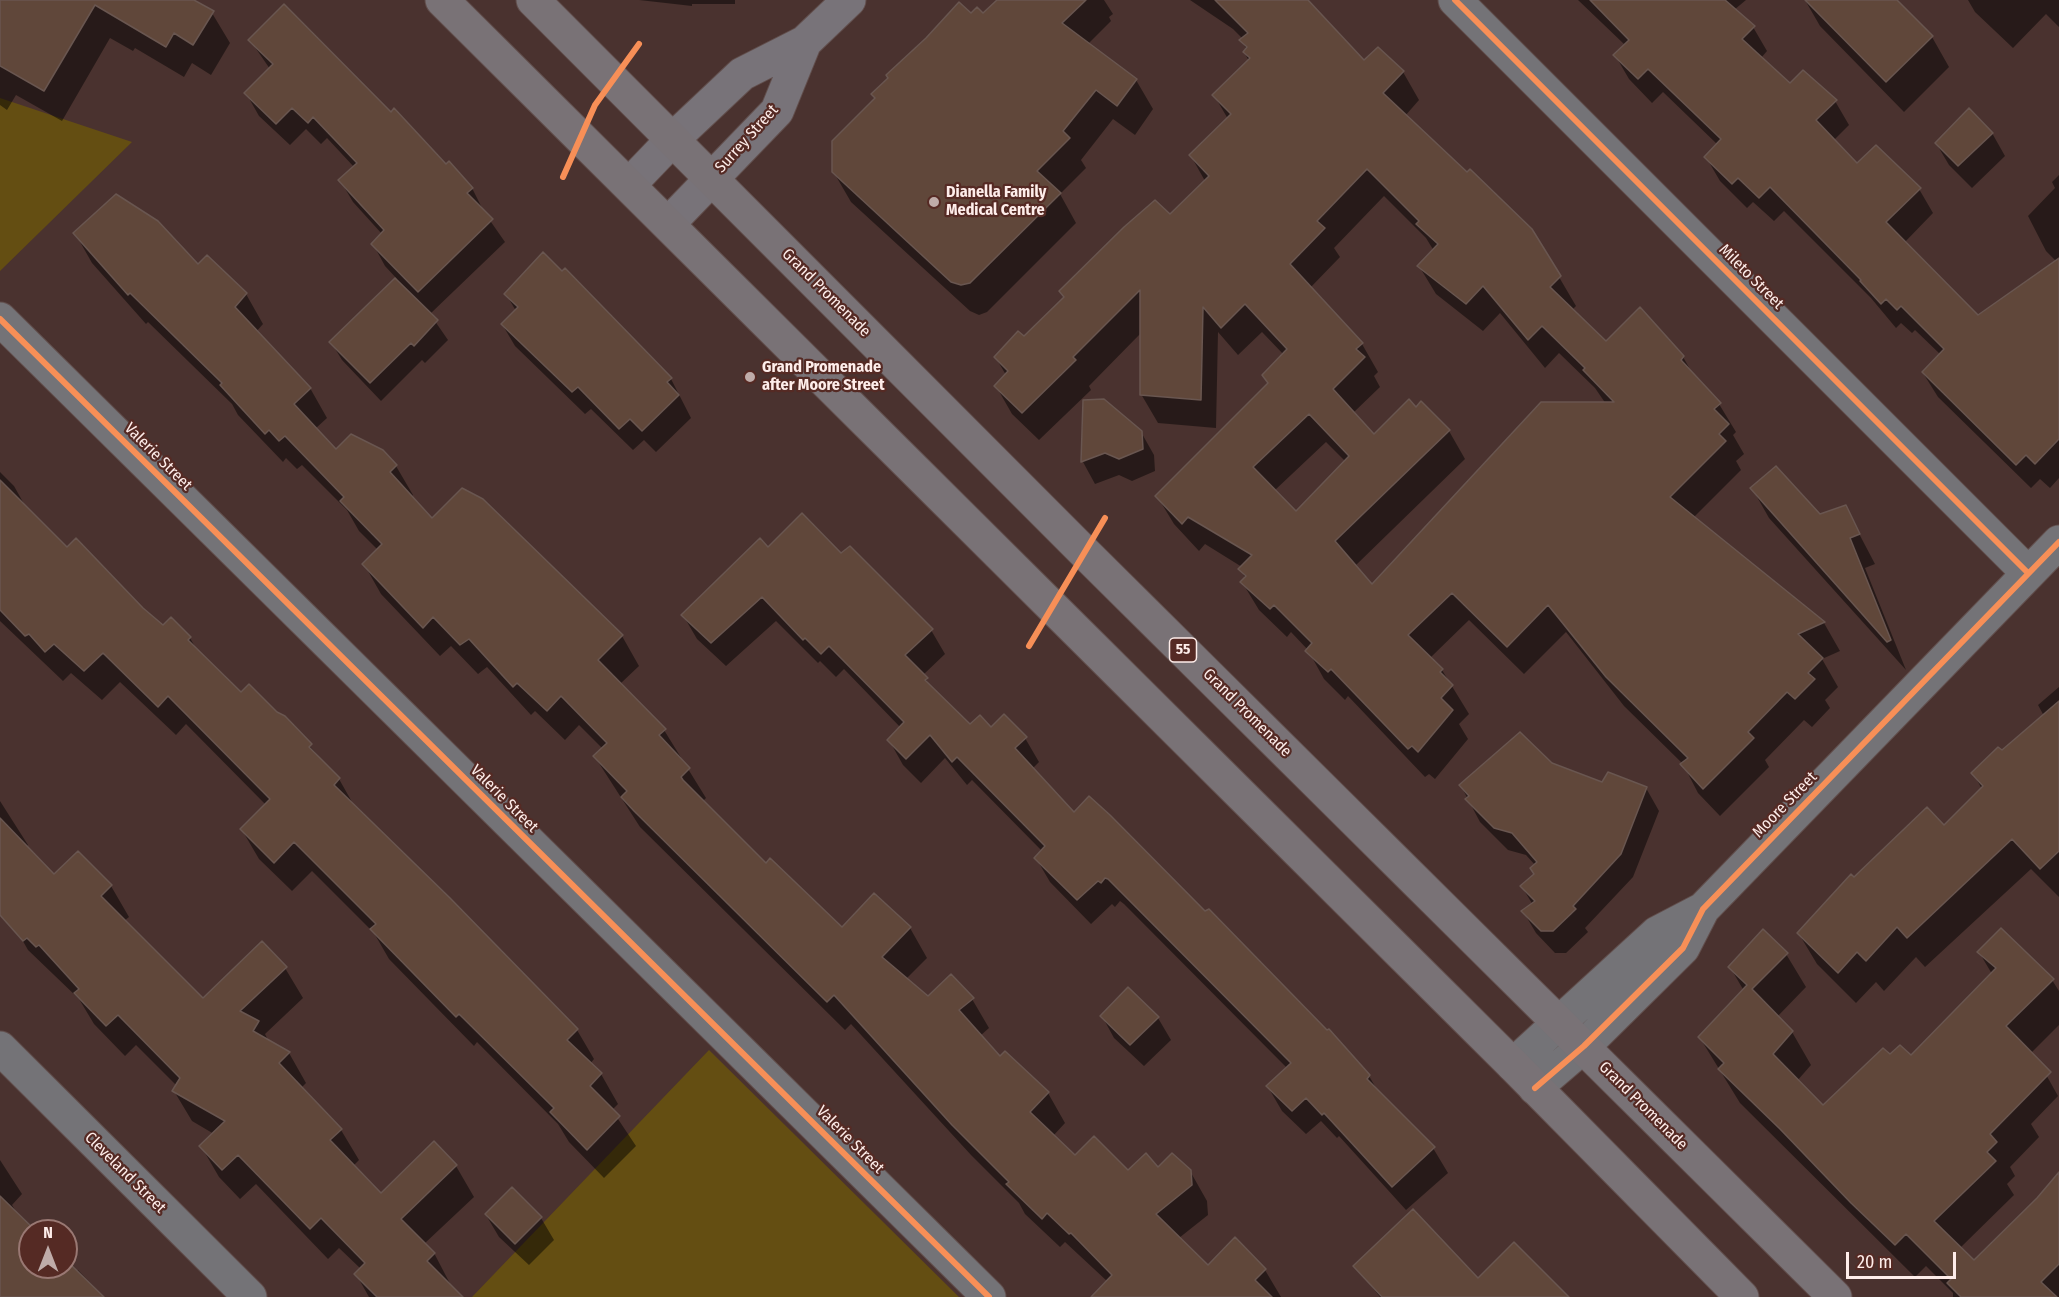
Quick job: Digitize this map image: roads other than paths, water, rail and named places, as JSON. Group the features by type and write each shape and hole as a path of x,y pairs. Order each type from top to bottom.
{"main road":[{"path":"442,0 630,184 1524,1076 1742,1297"},
{"name":"Grand Promenade","path":"532,0 1085,553 1835,1297"}],"street":[{"name":"Surrey Street","path":"630,184 673,139 742,74 805,42 849,0"},
{"name":"Mileto Street","path":"1455,0 2028,573"},
{"name":"Surrey Street","path":"669,223 777,111 805,42"},
{"name":"Valerie Street","path":"0,319 989,1297"},
{"name":"Moore Street","path":"1524,1076 1584,1046 1683,948 1703,909 2059,542"},
{"name":"Moore Street","path":"1524,1076 1559,1022 1657,933 1703,909"},
{"name":"Cleveland Street","path":"0,1048 250,1297"}],"place":[{"name":"Dianella Family Medical Centre","path":"934,202"},
{"name":"Grand Promenade after Moore Street","path":"750,377"}]}
